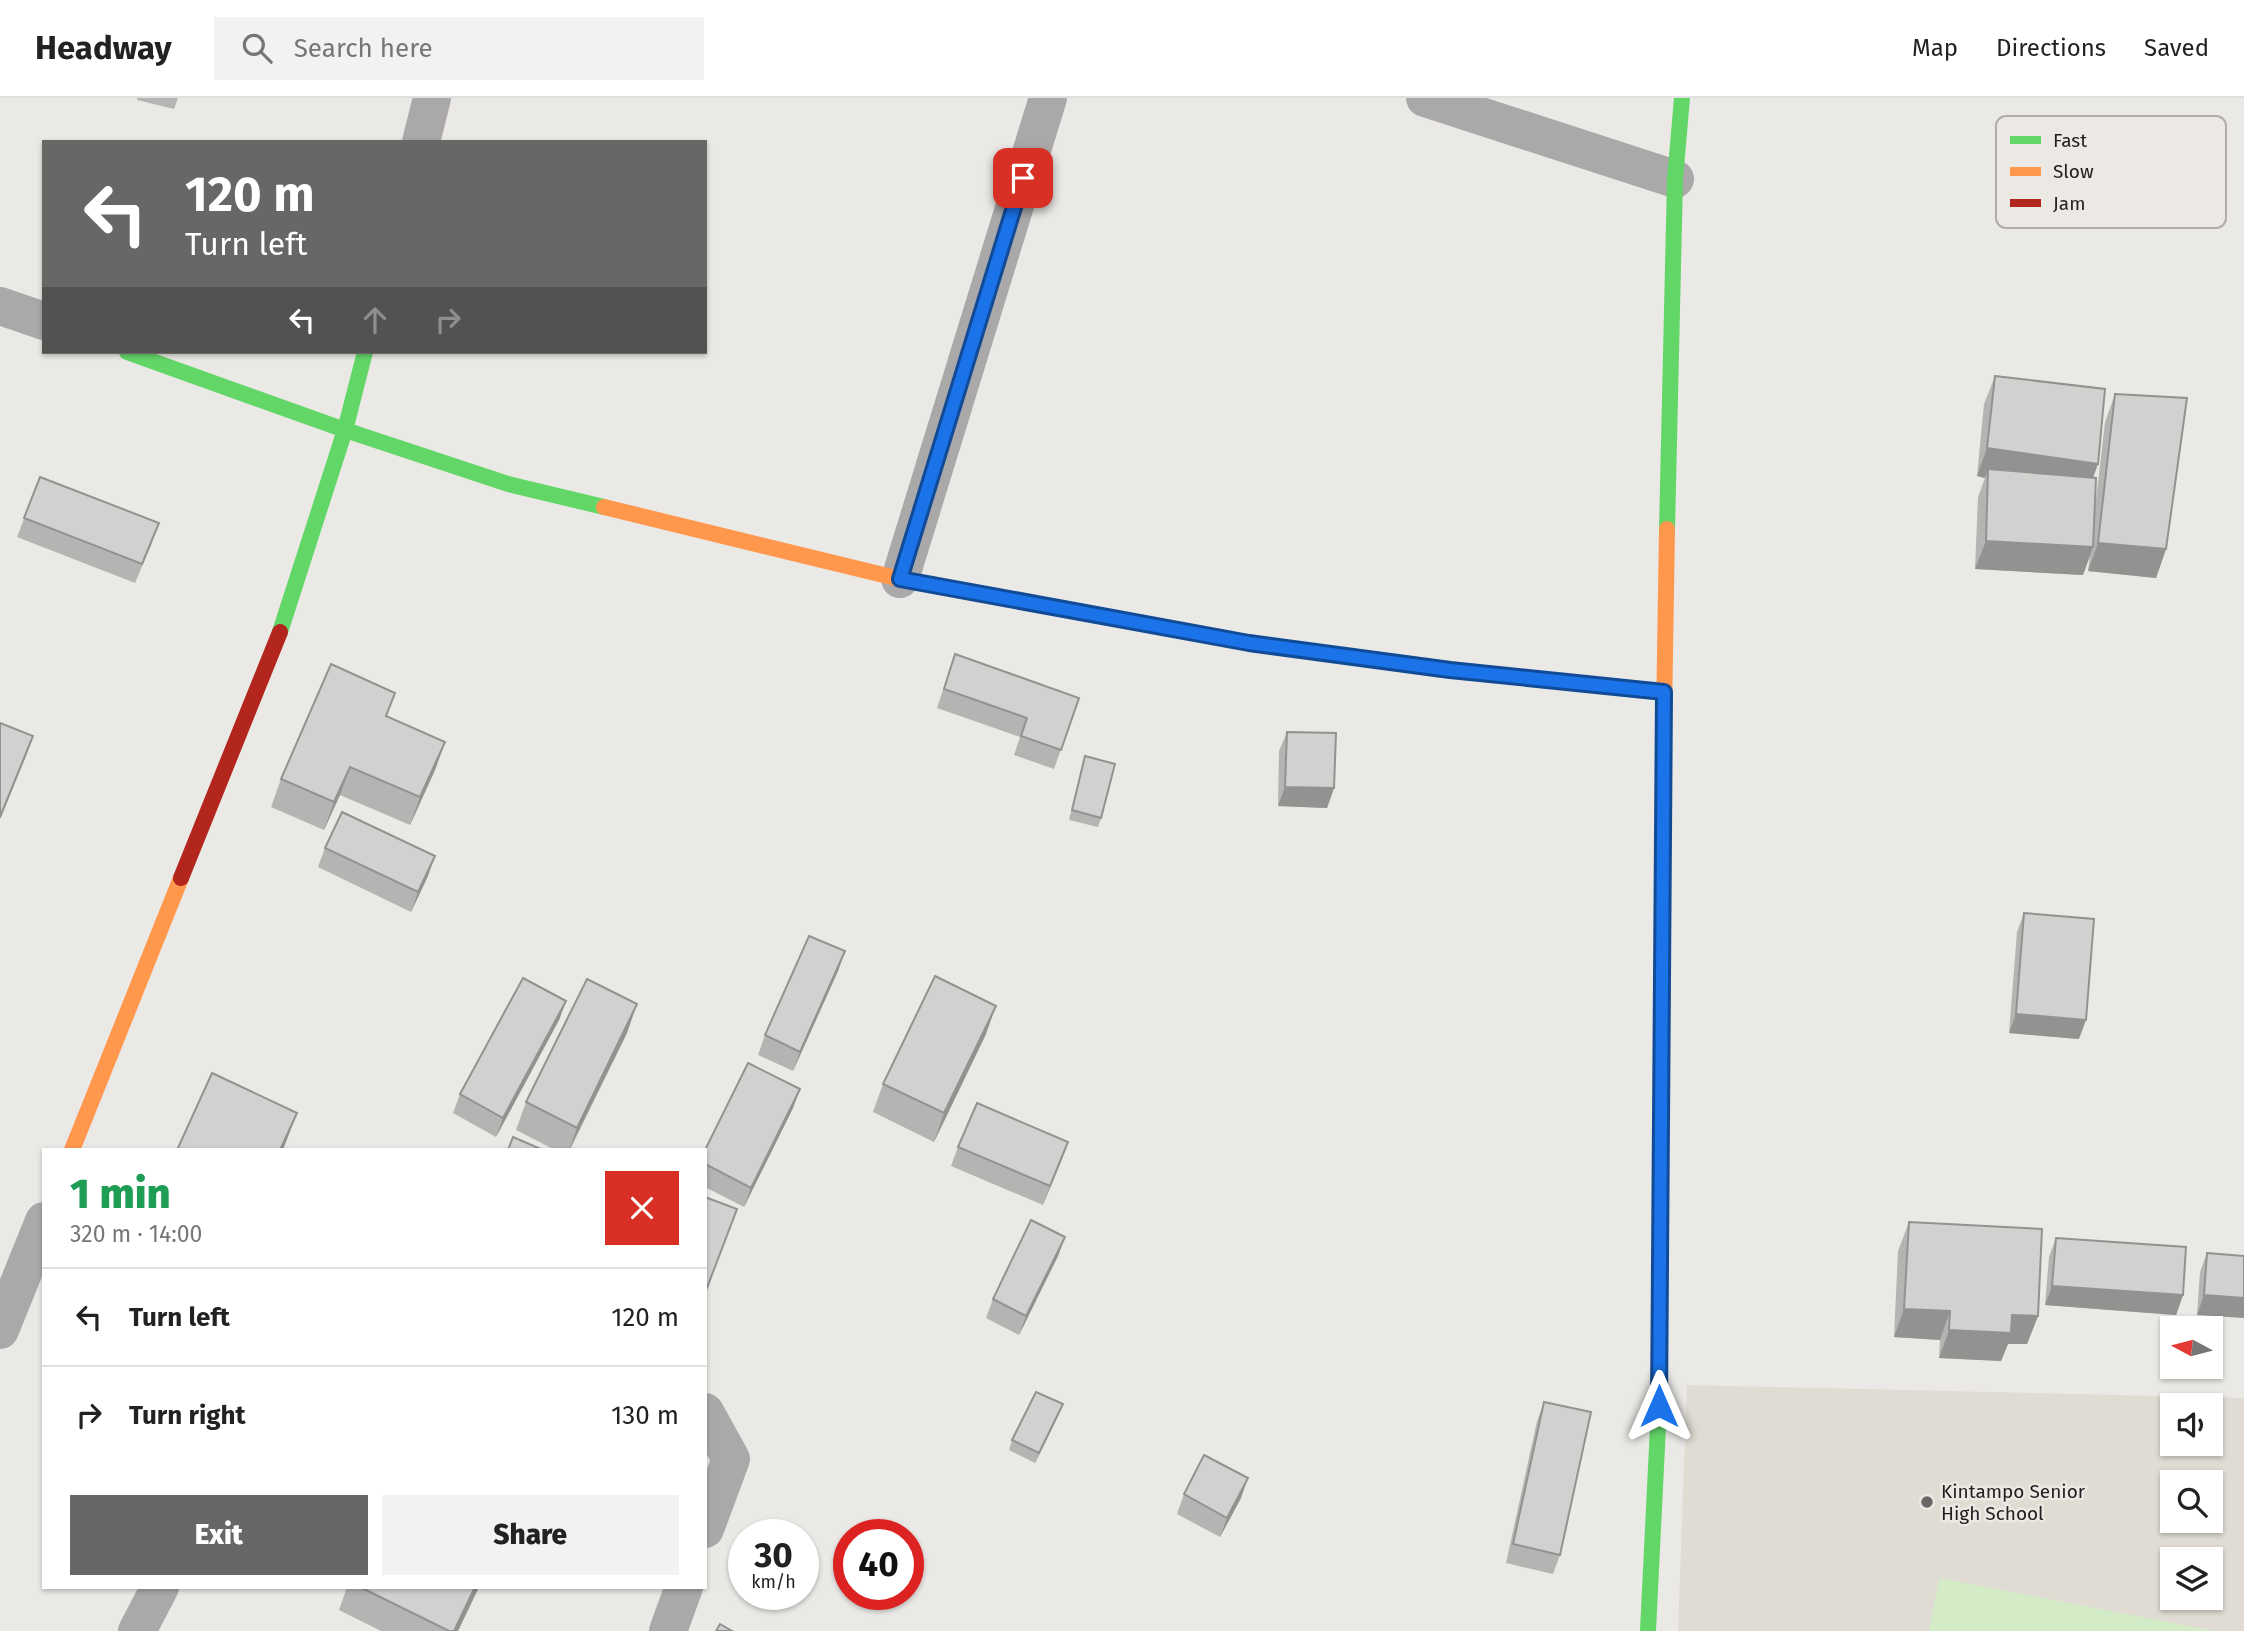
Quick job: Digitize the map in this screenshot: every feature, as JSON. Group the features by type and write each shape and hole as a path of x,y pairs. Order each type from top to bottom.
{"street":[{"path":"422,140 432,98"},
{"path":"900,579 1048,98"},
{"path":"1425,98 1675,179"},
{"path":"1648,1631 1659,1406 1664,692 1675,179 1682,98"},
{"path":"0,306 42,320"},
{"path":"133,354 345,430 508,484 900,579 1249,643 1450,670 1664,692"},
{"path":"73,1148 281,630 345,430 364,354"},
{"path":"0,1329 42,1226"},
{"path":"707,1416 731,1459 707,1524"},
{"path":"137,1631 159,1589"},
{"path":"668,1631 683,1589"}],"shaded area":[{"name":"Kintampo Senior High School","path":"1687,1385 2160,1396 2160,1456 2223,1456 2223,1398 2244,1398 2244,1631 1678,1631"}],"green space":[{"path":"1939,1578 2215,1631 1929,1631"}],"building":[{"path":"1995,376 2105,389 2098,464 1987,448"},
{"path":"2115,394 2187,398 2166,549 2098,543"},
{"path":"1988,469 2096,478 2093,547 1986,541"},
{"path":"40,477 159,523 142,564 24,518"},
{"path":"955,654 1079,698 1061,750 1021,736 1027,718 944,689"},
{"path":"331,664 395,693 386,716 445,742 420,797 350,767 334,802 281,779"},
{"path":"0,723 33,736 0,817"},
{"path":"1287,732 1336,733 1334,788 1285,787"},
{"path":"1085,756 1115,764 1101,818 1072,810"},
{"path":"342,812 435,856 418,892 325,848"},
{"path":"2024,913 2094,919 2086,1020 2016,1014"},
{"path":"809,936 845,951 800,1052 765,1035"},
{"path":"935,976 996,1006 944,1113 883,1084"},
{"path":"523,978 566,1001 503,1118 460,1094"},
{"path":"587,979 637,1004 577,1128 526,1102"},
{"path":"748,1063 800,1089 751,1188 707,1165 706,1148"},
{"path":"212,1073 297,1113 281,1148 178,1148"},
{"path":"977,1103 1068,1142 1050,1186 958,1147"},
{"path":"513,1137 538,1148 509,1148"},
{"path":"707,1198 737,1209 707,1288"},
{"path":"1031,1220 1065,1237 1026,1316 993,1299"},
{"path":"1909,1222 2042,1229 2038,1316 2012,1315 2011,1333 1949,1330 1950,1311 1904,1309"},
{"path":"2056,1238 2186,1247 2183,1295 2052,1286"},
{"path":"2207,1253 2244,1256 2244,1298 2204,1295"},
{"path":"1036,1392 1063,1404 1039,1453 1012,1440"},
{"path":"1544,1402 1591,1412 1560,1555 1513,1544"},
{"path":"1204,1455 1248,1478 1227,1518 1184,1494"},
{"path":"364,1589 474,1589 454,1631 449,1631"},
{"path":"720,1624 732,1631 716,1631"}],"traffic: fast":[{"path":"1667,529 1675,179 1682,98"},
{"path":"133,354 345,430 508,484 604,507"},
{"path":"280,632 345,430 364,354"},
{"path":"955,589 1249,643 1487,674"},
{"path":"1648,1631 1659,1406 1662,1028"}],"traffic: slow":[{"path":"604,507 900,579 955,589"},
{"path":"1663,778 1667,529"},
{"path":"73,1148 181,878"}],"traffic: jam":[{"path":"181,878 280,632"},
{"path":"1487,674 1664,692"},
{"path":"1662,1028 1663,778"}],"place":[{"name":"Kintampo Senior High School","path":"1927,1502"}],"route":[{"path":"1023,178 900,579 1249,643 1450,670 1664,692 1659,1406"}]}
